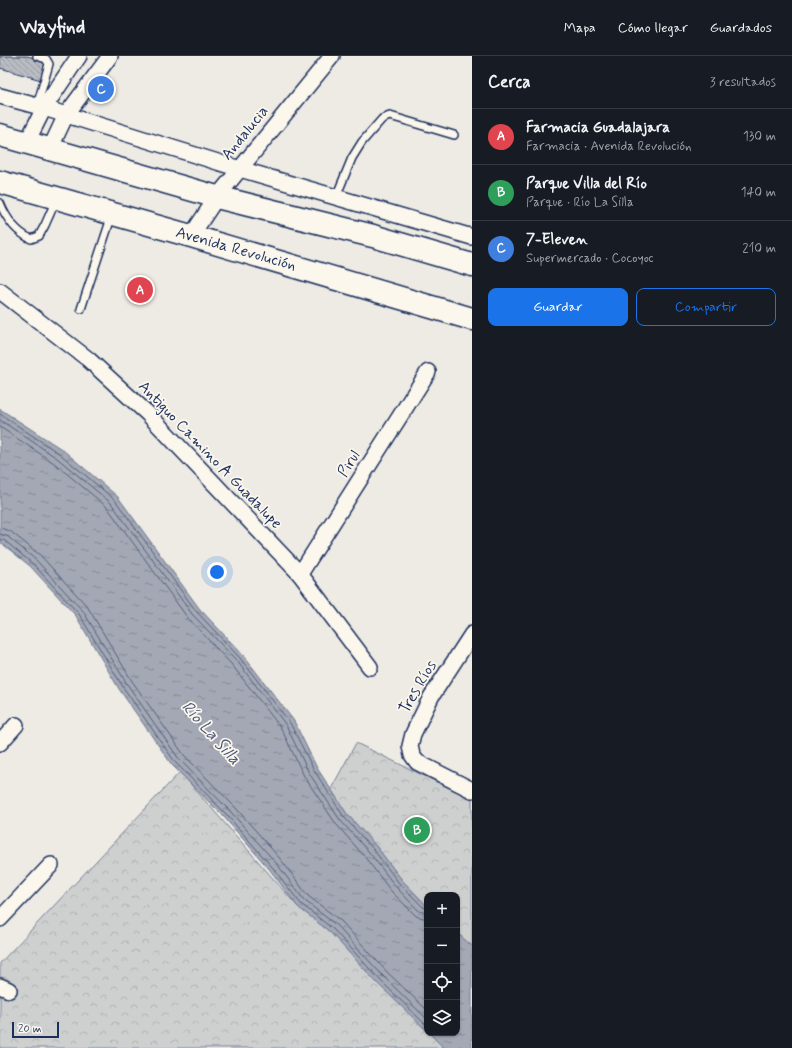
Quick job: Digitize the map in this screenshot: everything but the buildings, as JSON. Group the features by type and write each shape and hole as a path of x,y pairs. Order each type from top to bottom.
{"main road":[{"path":"0,135 217,197 373,236 472,265"},
{"name":"Avenida Revolución","path":"0,182 113,213 472,319"}],"street":[{"path":"27,142 40,107 79,56"},
{"path":"50,149 66,115 110,56"},
{"name":"Andalucia","path":"191,236 217,197 332,56"},
{"path":"0,96 240,169 472,236"},
{"name":"Antiguo Camino A Guadalupe","path":"0,291 88,359 148,414 300,574 370,667"},
{"name":"Pirul","path":"300,574 428,372"},
{"name":"Tres Ríos","path":"472,634 431,697 413,734 410,746 412,755 417,762 472,790"},
{"path":"0,743 16,725"},
{"path":"0,918 51,865"}],"lane":[{"path":"37,56 46,59 49,64 40,107"},
{"path":"336,197 352,158 362,142 382,119 390,116 454,135"},
{"path":"0,203 6,216 16,228 24,236 31,239 39,236 46,225 56,197"},
{"path":"81,309 113,213"}],"green space":[{"path":"356,743 472,799 472,946 460,936 460,892 424,892 424,903 402,880 376,846 347,814 331,789"},
{"path":"180,772 298,907 330,932 353,957 424,1027 424,1036 433,1036 447,1048 0,1048 0,963"}],"water":[{"name":"Río La Silla","path":"0,409 63,450 118,497 199,608 243,655 294,721 317,768 347,814 376,846 402,880 424,903 424,1028 377,983 330,932 298,907 270,870 223,816 172,765 119,689 76,616 30,566 0,542"},
{"path":"460,936 472,946 472,1048 444,1048 432,1036 460,1036"}],"place":[{"name":"7-Eleven","path":"101,89"},
{"name":"Farmacia Guadalajara","path":"140,290"},
{"name":"Parque Villa del Río","path":"417,830"}]}
